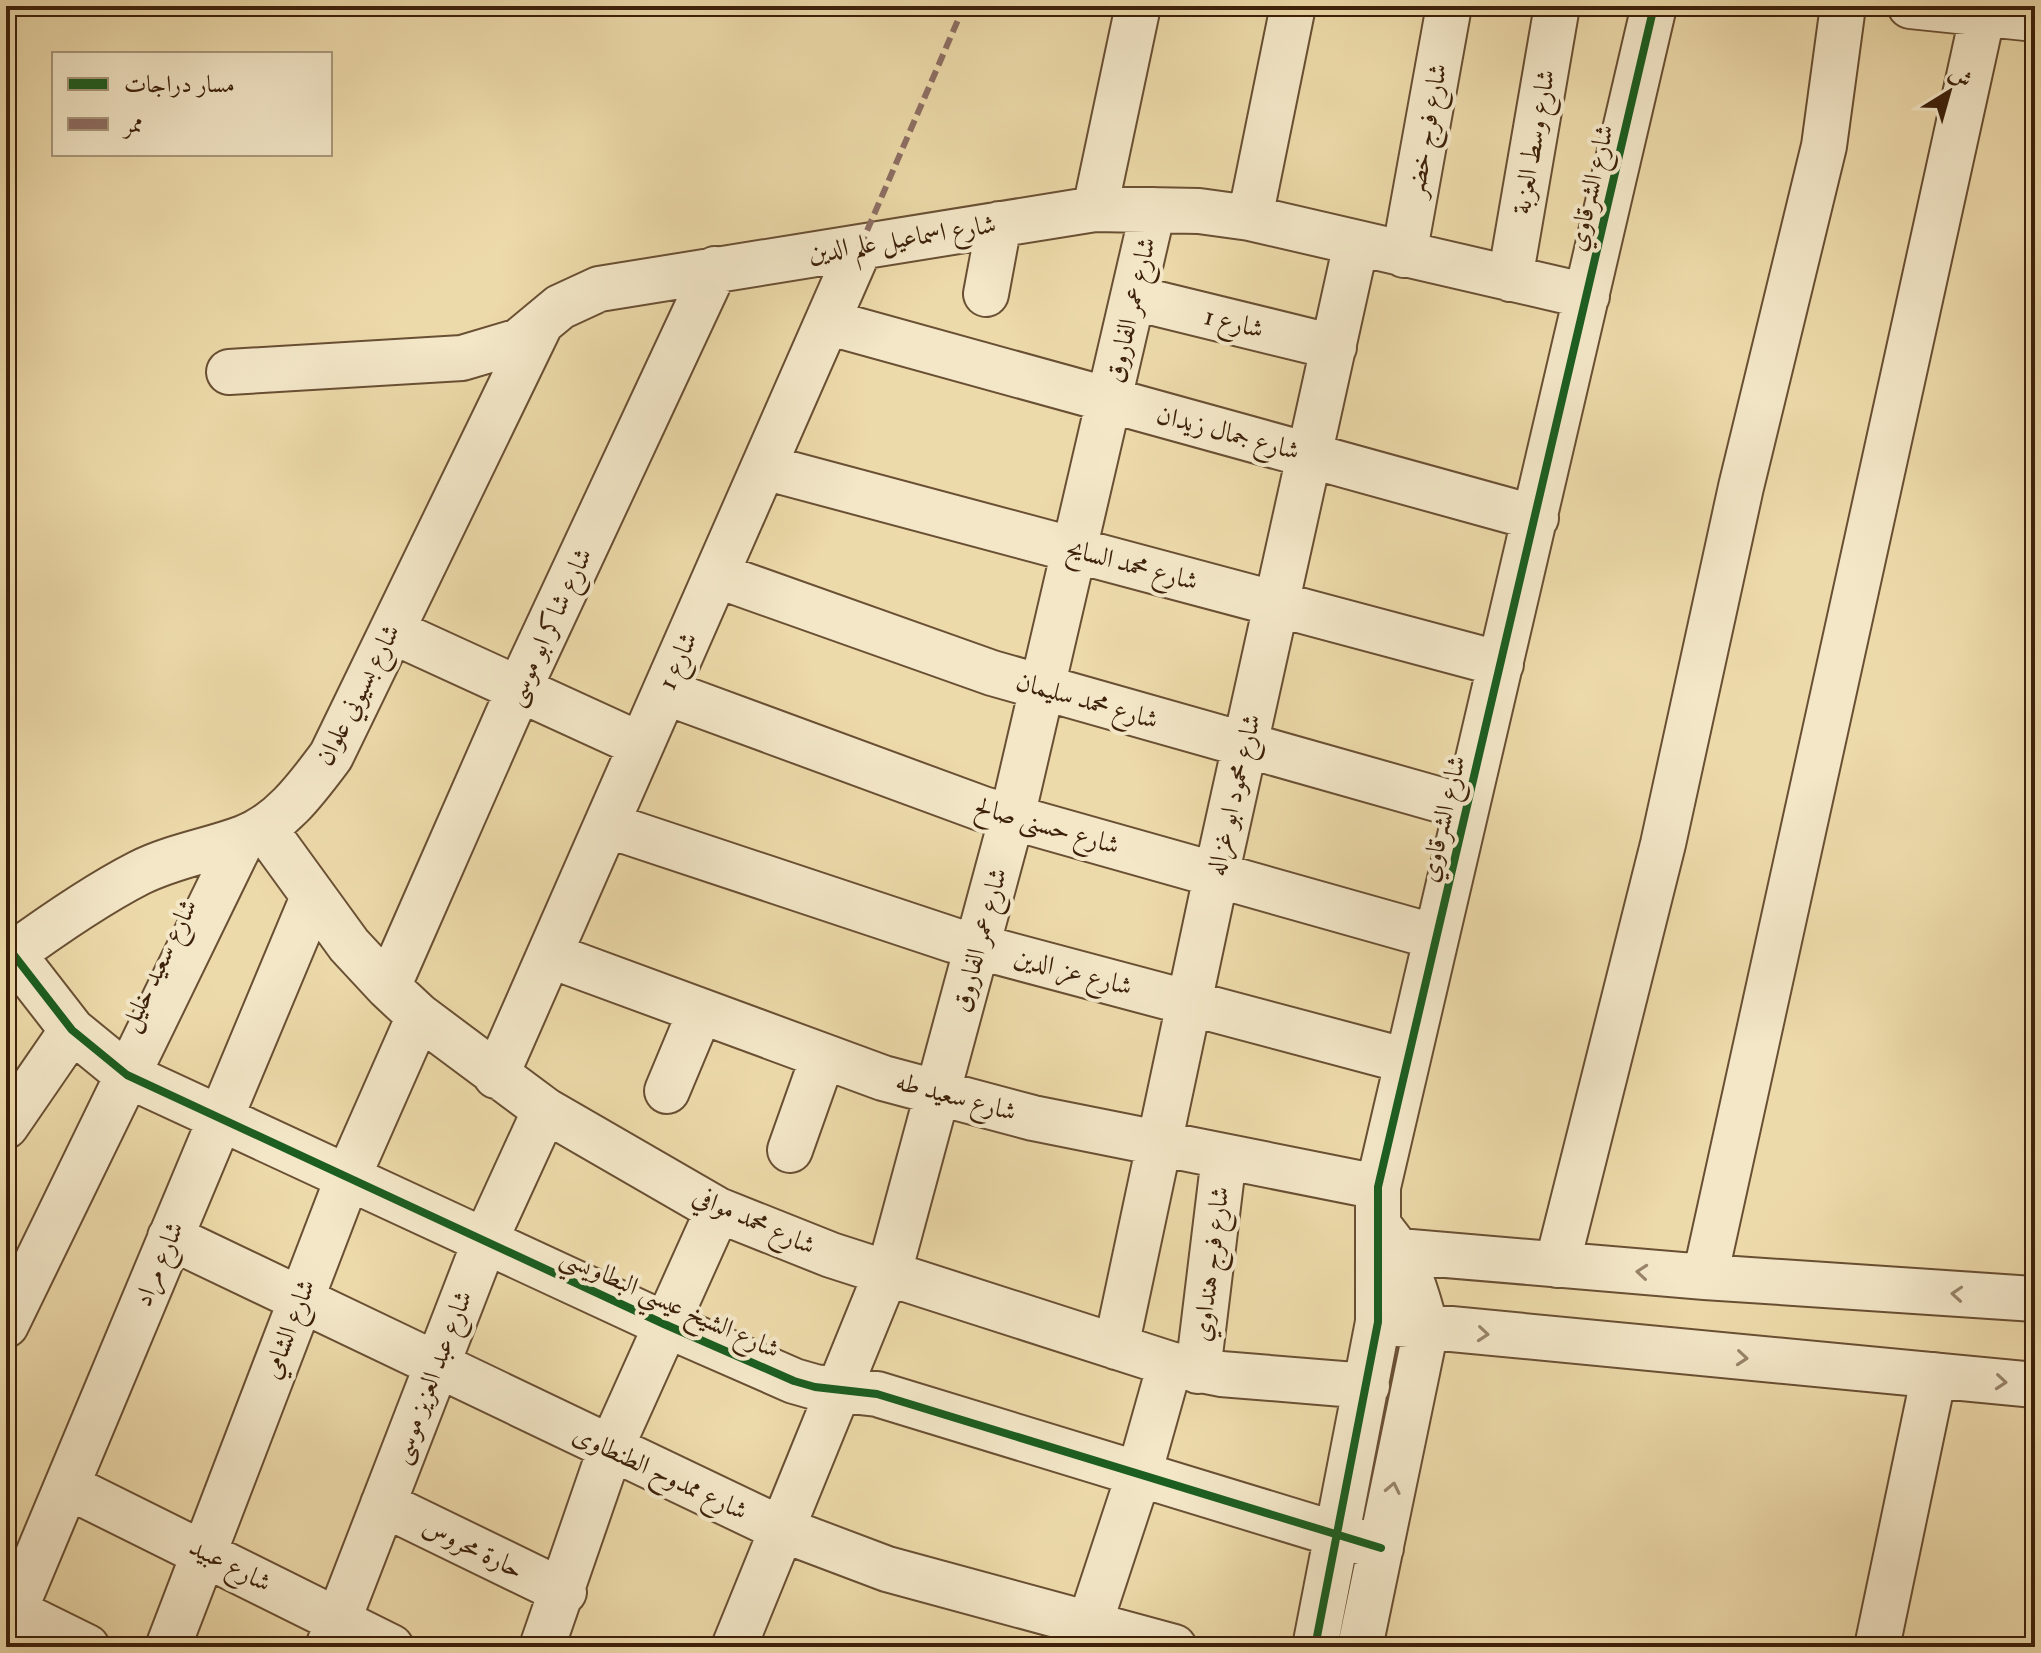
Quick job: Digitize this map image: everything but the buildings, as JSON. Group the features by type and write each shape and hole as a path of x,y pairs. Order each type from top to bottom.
{"street":[{"path":"1095,209 1138,6"},
{"path":"1250,218 1293,6"},
{"name":"شارع فرج خضر","path":"1404,255 1449,6"},
{"name":"شارع وسط العزبة","path":"1510,279 1557,6"},
{"name":"شارع الشرقاوي","path":"1315,1647 1378,1322 1384,1220 1407,1061 1654,6"},
{"path":"1557,1265 1663,844 1741,487 1824,146 1843,6"},
{"path":"1910,6 2035,19"},
{"path":"1705,1277 1983,13"},
{"name":"شارع اسماعيل علم الدين","path":"229,372 462,358 496,350 539,327 560,307 599,289 1095,209 1199,211 1250,218 1587,296"},
{"name":"شارع عمر الفاروق","path":"734,1647 888,1274 1012,817 1153,210"},
{"path":"986,294 999,224"},
{"name":"شارع محمود ابو غزاله","path":"1116,1347 1216,876 1356,244"},
{"name":"شارع 1","path":"496,1076 860,247"},
{"name":"شارع شاكر ابو موسى","path":"404,1001 519,689 715,269"},
{"name":"شارع 1","path":"1134,298 1334,347"},
{"name":"شارع جمال زيدان","path":"827,322 1536,518"},
{"name":"شارع بسيوني علوان","path":"10,957 136,874 174,857 253,833 301,796 331,756 539,327"},
{"name":"شارع محمد السايح","path":"764,467 1501,664"},
{"name":"شارع محمد سليمان","path":"716,575 946,658 1042,688 1465,807"},
{"path":"392,631 641,745"},
{"name":"شارع حسنى صالح","path":"665,692 1012,817 1436,937"},
{"name":"شارع عز الدين","path":"607,825 979,947 1407,1061"},
{"name":"شارع محمد موافي","path":"253,833 313,897 349,945 404,1001 496,1076 545,1110 718,1210 888,1274 1184,1368 1367,1386"},
{"name":"شارع سعيد خليل","path":"6,1325 127,1075 253,833"},
{"name":"شارع مراد","path":"9,1616 67,1486 313,897"},
{"name":"شارع سعيد طه","path":"549,955 823,1057 939,1093 1033,1118 1224,1157 1384,1220 1557,1265 2035,1299"},
{"name":"شارع الشيخ عيسي البطاويسي","path":"10,957 72,1030 127,1075 794,1381 877,1394 1381,1548"},
{"name":"شارع الشامي","path":"168,1647 348,1177 404,1001"},
{"path":"667,1091 700,1012"},
{"path":"6,1126 72,1030"},
{"path":"790,1150 823,1057"},
{"name":"شارع عبد العزيز موسى","path":"333,1634 485,1241 545,1110"},
{"name":"شارع فرج هنداوي","path":"1086,1635 1139,1474 1184,1368 1224,1157"},
{"path":"542,1647 564,1592 610,1450 664,1324 718,1210"},
{"path":"1360,1647 1426,1329 1415,1288 1384,1220"},
{"name":"شارع ممدوح الطنطاوى","path":"170,1237 436,1367 781,1529 887,1569 1086,1635 1174,1647"},
{"path":"1378,1322 2035,1385"},
{"path":"1877,1647 1934,1375"},
{"name":"شارع عبيد","path":"67,1486 203,1551 333,1634 391,1647"},
{"name":"حارة محروس","path":"383,1504 564,1592"},
{"path":"9,1616 87,1647"}],"marked path":[{"path":"860,247 964,6"}],"cycle path":[{"path":"1315,1647 1378,1322 1378,1187 1654,6"},
{"path":"13,954 72,1030 127,1075 794,1381 815,1387 877,1394 1381,1548"}]}
